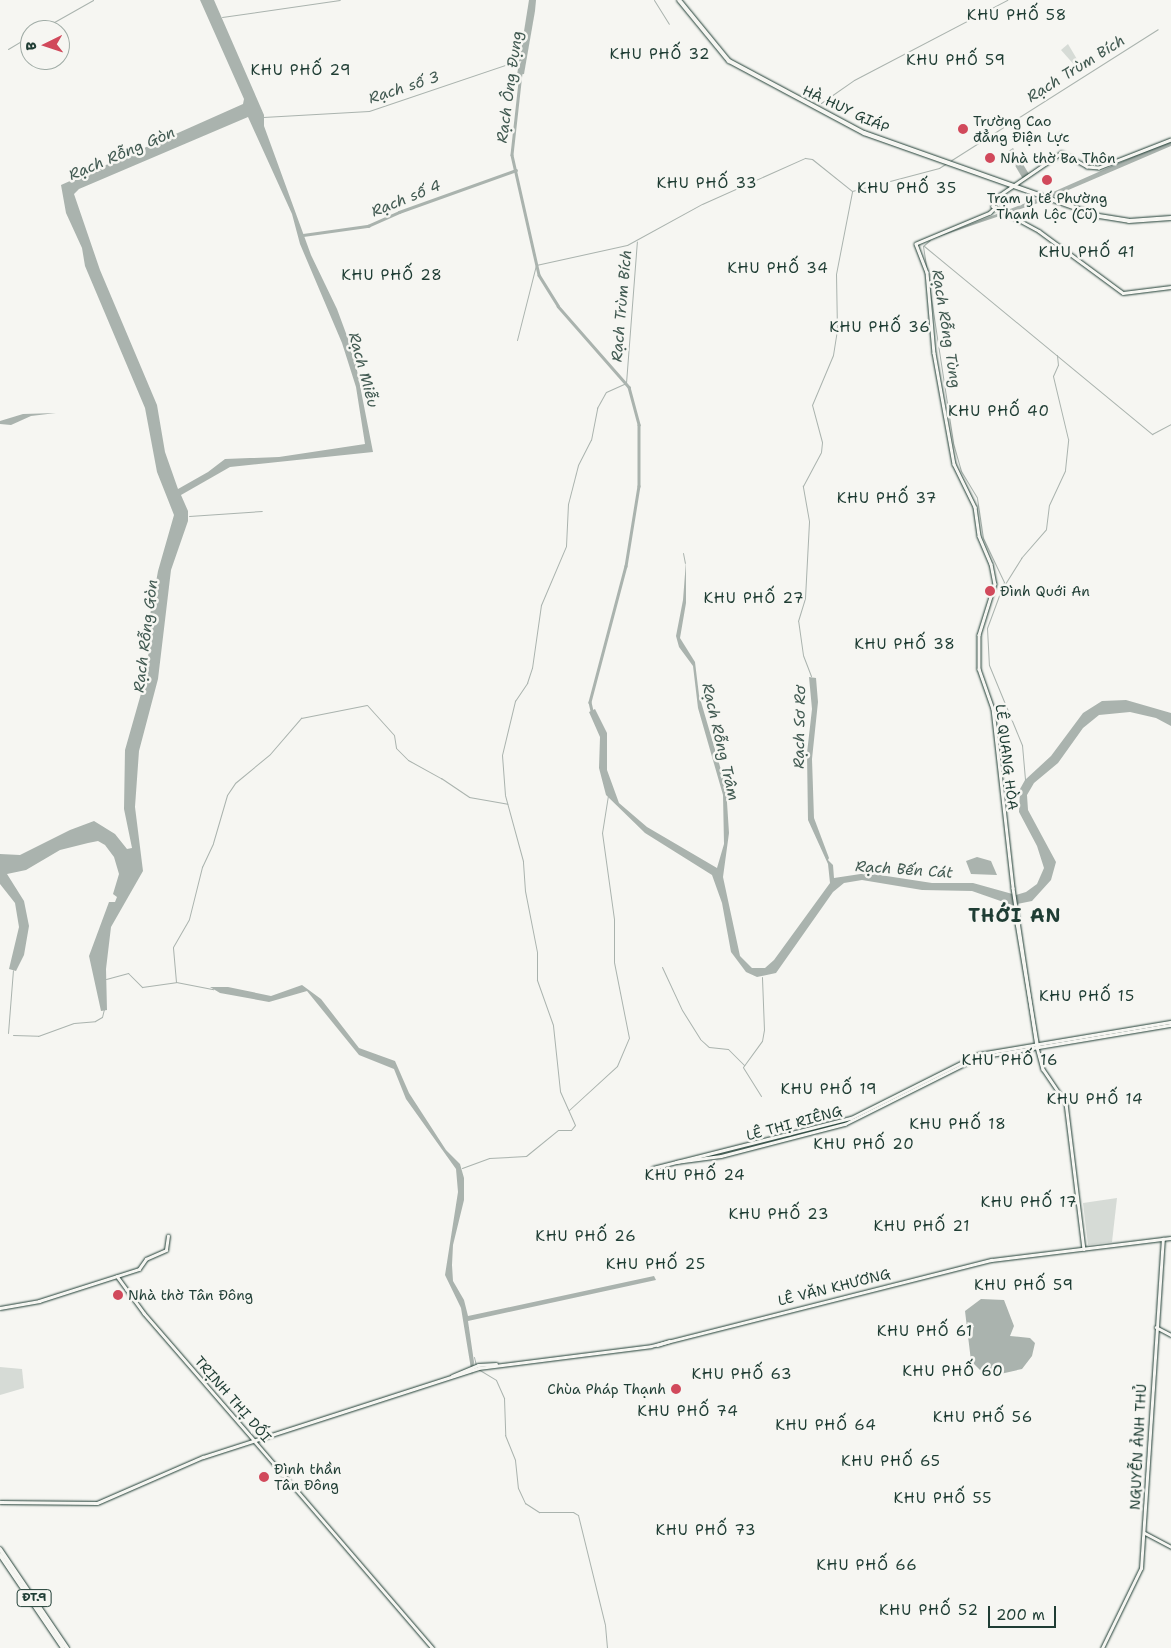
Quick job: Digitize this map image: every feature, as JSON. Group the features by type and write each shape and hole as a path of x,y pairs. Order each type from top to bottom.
{"main road":[{"name":"HÀ HUY GIÁP","path":"679,0 734,64 864,133 1100,216 1127,221 1171,218"},
{"name":"LÊ VĂN KHƯƠNG","path":"255,1442 485,1365 508,1364 669,1342 926,1275 991,1260 1171,1238"},
{"name":"NGUYỄN ẢNH THỦ","path":"1102,1648 1141,1568 1145,1533 1156,1327 1163,1239"},
{"path":"0,1502 72,1505 97,1503 163,1472 255,1442"},
{"name":"TRỊNH THỊ DỐI","path":"255,1442 432,1648"},
{"name":"ĐT.9","path":"0,1549 67,1648"},
{"name":"ĐT.9","path":"0,1555 63,1648"}],"street":[{"name":"LÊ QUANG HÒA","path":"1037,1045 1017,922 993,709 982,682 977,654 980,626 995,584 991,564 980,539 974,505 954,464 934,352 927,272 916,244 988,214 998,196 1064,152 1083,165 1099,168 1171,140"},
{"path":"994,206 1011,215 1123,293 1171,287"},
{"name":"LÊ THỊ RIÊNG","path":"653,1168 844,1120 973,1056 1171,1024"},
{"path":"1037,1045 1043,1069 1066,1102 1084,1249"},
{"path":"0,1308 39,1301 139,1270 146,1259 165,1251 168,1236"},
{"name":"TRỊNH THỊ DỐI","path":"117,1276 144,1313 255,1442"},
{"path":"1156,1327 1171,1335"},
{"path":"1145,1533 1171,1547"}],"shaded area":[{"path":"200,0 214,0 264,115 264,126 311,255 337,309 354,355 373,452 230,467 181,495 188,511 188,521 171,570 158,679 139,751 135,807 143,871 111,927 106,969 107,1010 101,1011 89,956 109,902 115,902 117,897 113,894 119,874 114,857 105,845 98,841 60,850 26,870 7,874 24,901 29,926 24,955 16,971 9,969 19,927 15,903 0,884 0,854 20,855 70,830 94,821 115,834 127,849 132,848 124,809 125,750 148,669 149,621 158,571 174,515 157,472 145,408 85,266 82,248 66,213 61,185 243,104 244,99","holes":["248,117 292,214 300,244 342,343 356,387 365,444 279,457 225,459 208,472 178,489 165,452 157,405 100,270 74,194 79,189"]},
{"path":"529,0 536,0 535,11 524,74 517,75"},
{"path":"1068,44 1081,66 1077,68 1061,50"},
{"path":"1171,140 1171,146 1038,203 923,242 1044,196"},
{"path":"1013,148 1029,174 1023,179 1007,152"},
{"path":"56,413 31,416 11,425 0,424 0,421 23,414"},
{"path":"686,561 686,603 680,638 695,662 699,695 726,787 729,833 723,877 740,956 752,968 765,968 774,960 830,883 828,864 808,820 807,753 812,709 809,677 816,678 818,702 812,759 814,818 829,858 828,860 833,865 834,878 867,873 932,883 973,883 1016,895 1026,892 1037,884 1044,868 1037,846 1019,812 1020,789 1025,780 1051,756 1083,713 1102,701 1126,700 1171,713 1171,726 1156,718 1130,712 1099,715 1083,728 1058,763 1034,783 1027,795 1028,810 1056,862 1051,880 1032,901 1012,905 972,891 922,890 862,880 844,883 833,892 776,973 757,977 746,972 731,952 722,903 712,875 645,833 606,795 599,768 600,737 589,712 595,709 607,733 607,770 619,803 647,827 717,868 724,844 723,795 698,708 693,666 679,647 676,636 683,600"},
{"path":"977,857 991,861 997,875 971,874 966,861"},
{"path":"302,985 321,999 359,1048 395,1061 409,1093 446,1150 460,1164 464,1178 464,1200 453,1245 452,1265 453,1281 464,1300 468,1316 654,1276 656,1280 468,1321 474,1362 472,1375 461,1308 445,1275 458,1192 456,1169 406,1099 394,1069 359,1055 307,991 269,1002 220,993 210,987 228,987 271,996"},
{"path":"1117,1198 1112,1242 1088,1245 1083,1203"},
{"path":"981,1299 1004,1300 1014,1326 1010,1336 1030,1338 1035,1343 1032,1356 1022,1369 987,1377 971,1361 965,1311"},
{"path":"0,1367 22,1369 24,1388 0,1395"}],"waterway":[{"path":"58,20 93,0"},
{"path":"222,17 340,0"},
{"path":"654,0 669,24"},
{"path":"821,103 854,80 1007,0"},
{"name":"Rạch Trùm Bích","path":"517,340 536,265 627,245 702,204 805,158 812,159 852,191 939,168 1158,29"},
{"path":"8,49 20,42"},
{"name":"Rạch số 3","path":"263,117 369,111 520,60"},
{"name":"Rạch Trùm Bích","path":"521,73 512,155 539,275 558,306 629,387 639,425 639,486 626,566 590,702 592,711"},
{"name":"Rạch số 4","path":"303,235 368,226 399,212 516,170"},
{"name":"Rạch Sơ Rơ","path":"811,676 803,655 798,621 805,598 809,521 803,486 821,452 822,442 812,405 833,355 837,331 836,274 852,192"},
{"path":"923,246 930,240"},
{"path":"462,1168 489,1158 526,1156 558,1130 571,1130 575,1125 560,1091 553,1025 537,980 537,952 525,891 523,861 505,795 502,755 515,701 527,683 532,668 541,605 566,546 568,504 578,465 591,440 597,408 606,392 626,383 637,241"},
{"name":"Rạch Rỗng Tùng","path":"923,246 953,443 961,471 977,498 983,538 1004,582 987,628 989,665 1022,745 1025,781"},
{"path":"924,246 1152,434 1171,424"},
{"path":"1005,584 1021,558 1046,529 1049,505 1065,470 1068,439 1053,376 1058,365 1057,355"},
{"path":"189,516 262,511"},
{"name":"Rạch Rỗng Trâm","path":"683,553 685,563"},
{"path":"176,982 173,947 189,919 202,867 213,843 227,795 235,783 270,754 301,718 367,705 394,735 396,748 408,760 441,778 469,797 507,804"},
{"path":"569,1110 617,1066 629,1038 614,962 614,919 602,833 608,796"},
{"path":"662,967 682,1010 700,1039 709,1047 728,1049 744,1065"},
{"path":"8,1033 13,970"},
{"path":"106,979 128,973 142,987 176,982 213,989"},
{"path":"761,1096 743,1067 762,1041 764,1030 762,977"},
{"name":"Rạch Rỗng Gòn","path":"13,1035 38,1036 74,1023 95,1021 102,1017 104,1009"},
{"path":"474,1357 476,1365"},
{"path":"478,1369 496,1380 504,1398 505,1435 515,1460 518,1488 525,1503 539,1512 573,1512 578,1515 605,1625 607,1648"}],"place":[{"name":"Trường Cao đẳng Điện Lực","path":"963,129"},
{"name":"Nhà thờ Ba Thôn","path":"990,158"},
{"name":"Trạm y tế Phường Thạnh Lộc (Cũ)","path":"1047,180"},
{"name":"Đình Quới An","path":"990,591"},
{"name":"Nhà thờ Tân Đông","path":"118,1295"},
{"name":"Chùa Pháp Thạnh","path":"676,1389"},
{"name":"Đình thần Tân Đông","path":"264,1477"}],"district":[{"name":"KHU PHỐ 58","path":"1017,16"},
{"name":"KHU PHỐ 32","path":"660,55"},
{"name":"KHU PHỐ 59","path":"956,61"},
{"name":"KHU PHỐ 29","path":"301,71"},
{"name":"KHU PHỐ 33","path":"707,184"},
{"name":"KHU PHỐ 35","path":"907,189"},
{"name":"KHU PHỐ 41","path":"1087,253"},
{"name":"KHU PHỐ 34","path":"778,269"},
{"name":"KHU PHỐ 28","path":"392,276"},
{"name":"KHU PHỐ 36","path":"880,328"},
{"name":"KHU PHỐ 40","path":"999,412"},
{"name":"KHU PHỐ 37","path":"887,499"},
{"name":"KHU PHỐ 27","path":"754,599"},
{"name":"KHU PHỐ 38","path":"905,645"},
{"name":"THỚI AN","path":"1015,916"},
{"name":"KHU PHỐ 15","path":"1087,997"},
{"name":"KHU PHỐ 16","path":"1010,1061"},
{"name":"KHU PHỐ 19","path":"829,1090"},
{"name":"KHU PHỐ 14","path":"1095,1100"},
{"name":"KHU PHỐ 18","path":"958,1125"},
{"name":"KHU PHỐ 20","path":"864,1145"},
{"name":"KHU PHỐ 24","path":"695,1176"},
{"name":"KHU PHỐ 17","path":"1029,1203"},
{"name":"KHU PHỐ 23","path":"779,1215"},
{"name":"KHU PHỐ 21","path":"922,1227"},
{"name":"KHU PHỐ 26","path":"586,1237"},
{"name":"KHU PHỐ 25","path":"656,1265"},
{"name":"KHU PHỐ 59","path":"1024,1286"},
{"name":"KHU PHỐ 61","path":"925,1332"},
{"name":"KHU PHỐ 60","path":"953,1372"},
{"name":"KHU PHỐ 63","path":"742,1375"},
{"name":"KHU PHỐ 74","path":"688,1412"},
{"name":"KHU PHỐ 56","path":"983,1418"},
{"name":"KHU PHỐ 64","path":"826,1426"},
{"name":"KHU PHỐ 65","path":"891,1462"},
{"name":"KHU PHỐ 55","path":"943,1499"},
{"name":"KHU PHỐ 73","path":"706,1531"},
{"name":"KHU PHỐ 66","path":"867,1566"},
{"name":"KHU PHỐ 52","path":"929,1611"}],"water label":[{"name":"Rạch Ông Đụng","path":"510,87"},
{"name":"Rạch Miễu","path":"363,370"},
{"name":"Rạch Bến Cát","path":"904,870"}]}
